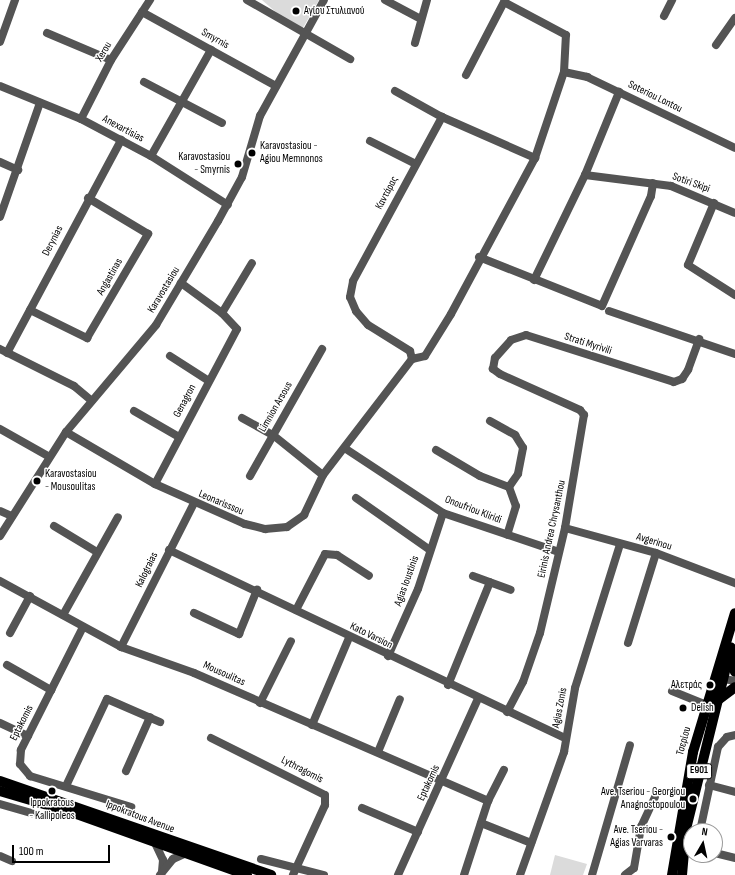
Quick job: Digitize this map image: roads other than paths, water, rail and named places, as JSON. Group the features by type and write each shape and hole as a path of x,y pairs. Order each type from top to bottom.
{"main road":[{"name":"Τσερίου","path":"682,875 686,829 710,709 735,613"},
{"name":"E901","path":"710,709 722,681 733,640"},
{"path":"733,640 735,672"},
{"path":"710,709 723,693 735,687"},
{"name":"Τσερίου","path":"672,875 677,830 693,752 710,709"},
{"name":"Ippokratous Avenue","path":"0,782 272,875"},
{"name":"Ippokratous Avenue","path":"0,791 72,812 156,845 247,875"}],"street":[{"path":"0,42 15,0"},
{"name":"Xerou","path":"81,119 111,60 150,0"},
{"path":"247,0 304,31 350,60"},
{"name":"Karavostasiou","path":"0,536 48,456 92,400 156,325 228,205 242,177 260,116 304,31 324,0"},
{"path":"385,0 420,19"},
{"path":"415,43 420,19 427,0"},
{"path":"664,16 672,0"},
{"path":"412,359 425,356 432,345 479,257 535,158 564,72 566,35 504,1 466,75"},
{"name":"Smyrnis","path":"142,12 276,86"},
{"path":"716,45 735,18"},
{"path":"47,33 111,60"},
{"path":"151,156 211,50"},
{"name":"Soteriou Lontou","path":"564,72 619,92 734,146"},
{"path":"144,82 222,123"},
{"name":"Anexartisias","path":"0,86 81,119 151,156 228,205"},
{"path":"396,91 442,117 535,158"},
{"path":"534,280 585,174 619,92"},
{"path":"0,217 18,170 40,103"},
{"name":"Καντάρας","path":"412,359 410,351 368,325 356,311 350,297 353,281 442,117"},
{"name":"Derynias","path":"4,351 30,310 88,198 121,140"},
{"path":"370,140 416,164"},
{"path":"0,162 18,170"},
{"name":"Sotiri Skipi","path":"585,174 653,183 690,192 714,203 688,265 735,296"},
{"path":"606,309 651,196 653,183"},
{"name":"Angastinas","path":"30,310 87,338 148,234 88,198"},
{"path":"714,203 735,213"},
{"path":"479,257 606,309 699,340 735,354"},
{"path":"181,283 222,313 252,263"},
{"name":"Genagron","path":"155,484 208,381 237,329 222,313"},
{"name":"Strati Myrivili","path":"522,383 500,374 492,364 504,346 518,336 526,335 674,382 682,379 688,370 699,340"},
{"name":"Limnion Arsous","path":"250,476 322,349"},
{"path":"4,351 74,386 92,400"},
{"path":"170,356 208,381"},
{"name":"Leonarisssou","path":"66,432 155,484 194,504 245,524 265,529 287,527 304,515 323,475 346,449 412,359"},
{"name":"Eirinis Andrea Chrysanthou","path":"507,712 523,682 540,633 565,528 584,416 580,410 522,383"},
{"path":"134,411 179,437"},
{"path":"242,418 273,435 323,475"},
{"path":"490,421 515,435 523,448 518,474 509,487"},
{"path":"0,429 48,456"},
{"name":"Onoufriou Kliridi","path":"346,449 443,513 559,552"},
{"path":"436,450 480,476 509,487 516,506 507,535"},
{"path":"356,498 430,550"},
{"name":"Kalograias","path":"121,647 168,550 194,504"},
{"path":"0,511 12,516"},
{"name":"Agias Ioustinis","path":"388,656 443,513"},
{"path":"63,615 118,517"},
{"path":"54,526 97,552"},
{"name":"Avgerinou","path":"565,528 656,553 735,583"},
{"name":"Agias Zonis","path":"520,875 565,738 580,668 620,544"},
{"name":"Kato Varsion","path":"168,550 257,590 349,638 448,685 565,738"},
{"path":"628,643 656,553"},
{"path":"296,610 325,554 337,555 369,576"},
{"path":"473,576 511,590"},
{"name":"Mousoulitas","path":"0,581 121,647 194,673 260,704 378,752 488,801"},
{"path":"448,685 490,582"},
{"path":"194,613 239,634 257,590"},
{"path":"10,633 30,596"},
{"name":"Eptakomis","path":"83,627 19,755 21,768 30,776 131,807"},
{"path":"312,725 349,638"},
{"path":"260,704 291,641"},
{"path":"7,665 51,690"},
{"path":"722,681 735,681"},
{"path":"672,691 710,709"},
{"path":"66,786 107,699 160,722"},
{"path":"378,752 400,699"},
{"name":"Eptakomis","path":"398,875 478,699"},
{"path":"126,771 150,717"},
{"path":"0,723 28,736"},
{"path":"702,823 718,747 722,741 735,735"},
{"name":"Lythragomis","path":"210,738 325,795 325,805 295,872"},
{"path":"592,875 630,745"},
{"path":"464,875 488,801 504,770"},
{"path":"709,785 735,792"},
{"path":"625,875 634,868 641,827 655,797"},
{"path":"0,804 32,813"},
{"path":"362,808 418,832"},
{"path":"481,823 531,843"},
{"path":"156,845 163,860 161,874"},
{"path":"161,874 173,859 184,854"},
{"path":"723,855 735,858"},
{"path":"0,856 12,861"},
{"path":"261,859 295,872 324,875"}],"place":[{"name":"Αγίου Στυλιανού","path":"296,11"},
{"name":"Karavostasiou - Agiou Memnonos","path":"252,153"},
{"name":"Karavostasiou - Smyrnis","path":"238,164"},
{"name":"Karavostasiou - Mousoulitas","path":"37,481"},
{"name":"Αλετράς","path":"710,685"},
{"name":"Delish","path":"683,708"},
{"name":"Ippokratous - Kallipoleos","path":"52,791"},
{"name":"Ave. Tseriou - Georgiou Anagnostopoulou","path":"693,799"},
{"name":"Ave. Tseriou - Agias Varvaras","path":"671,837"}]}
